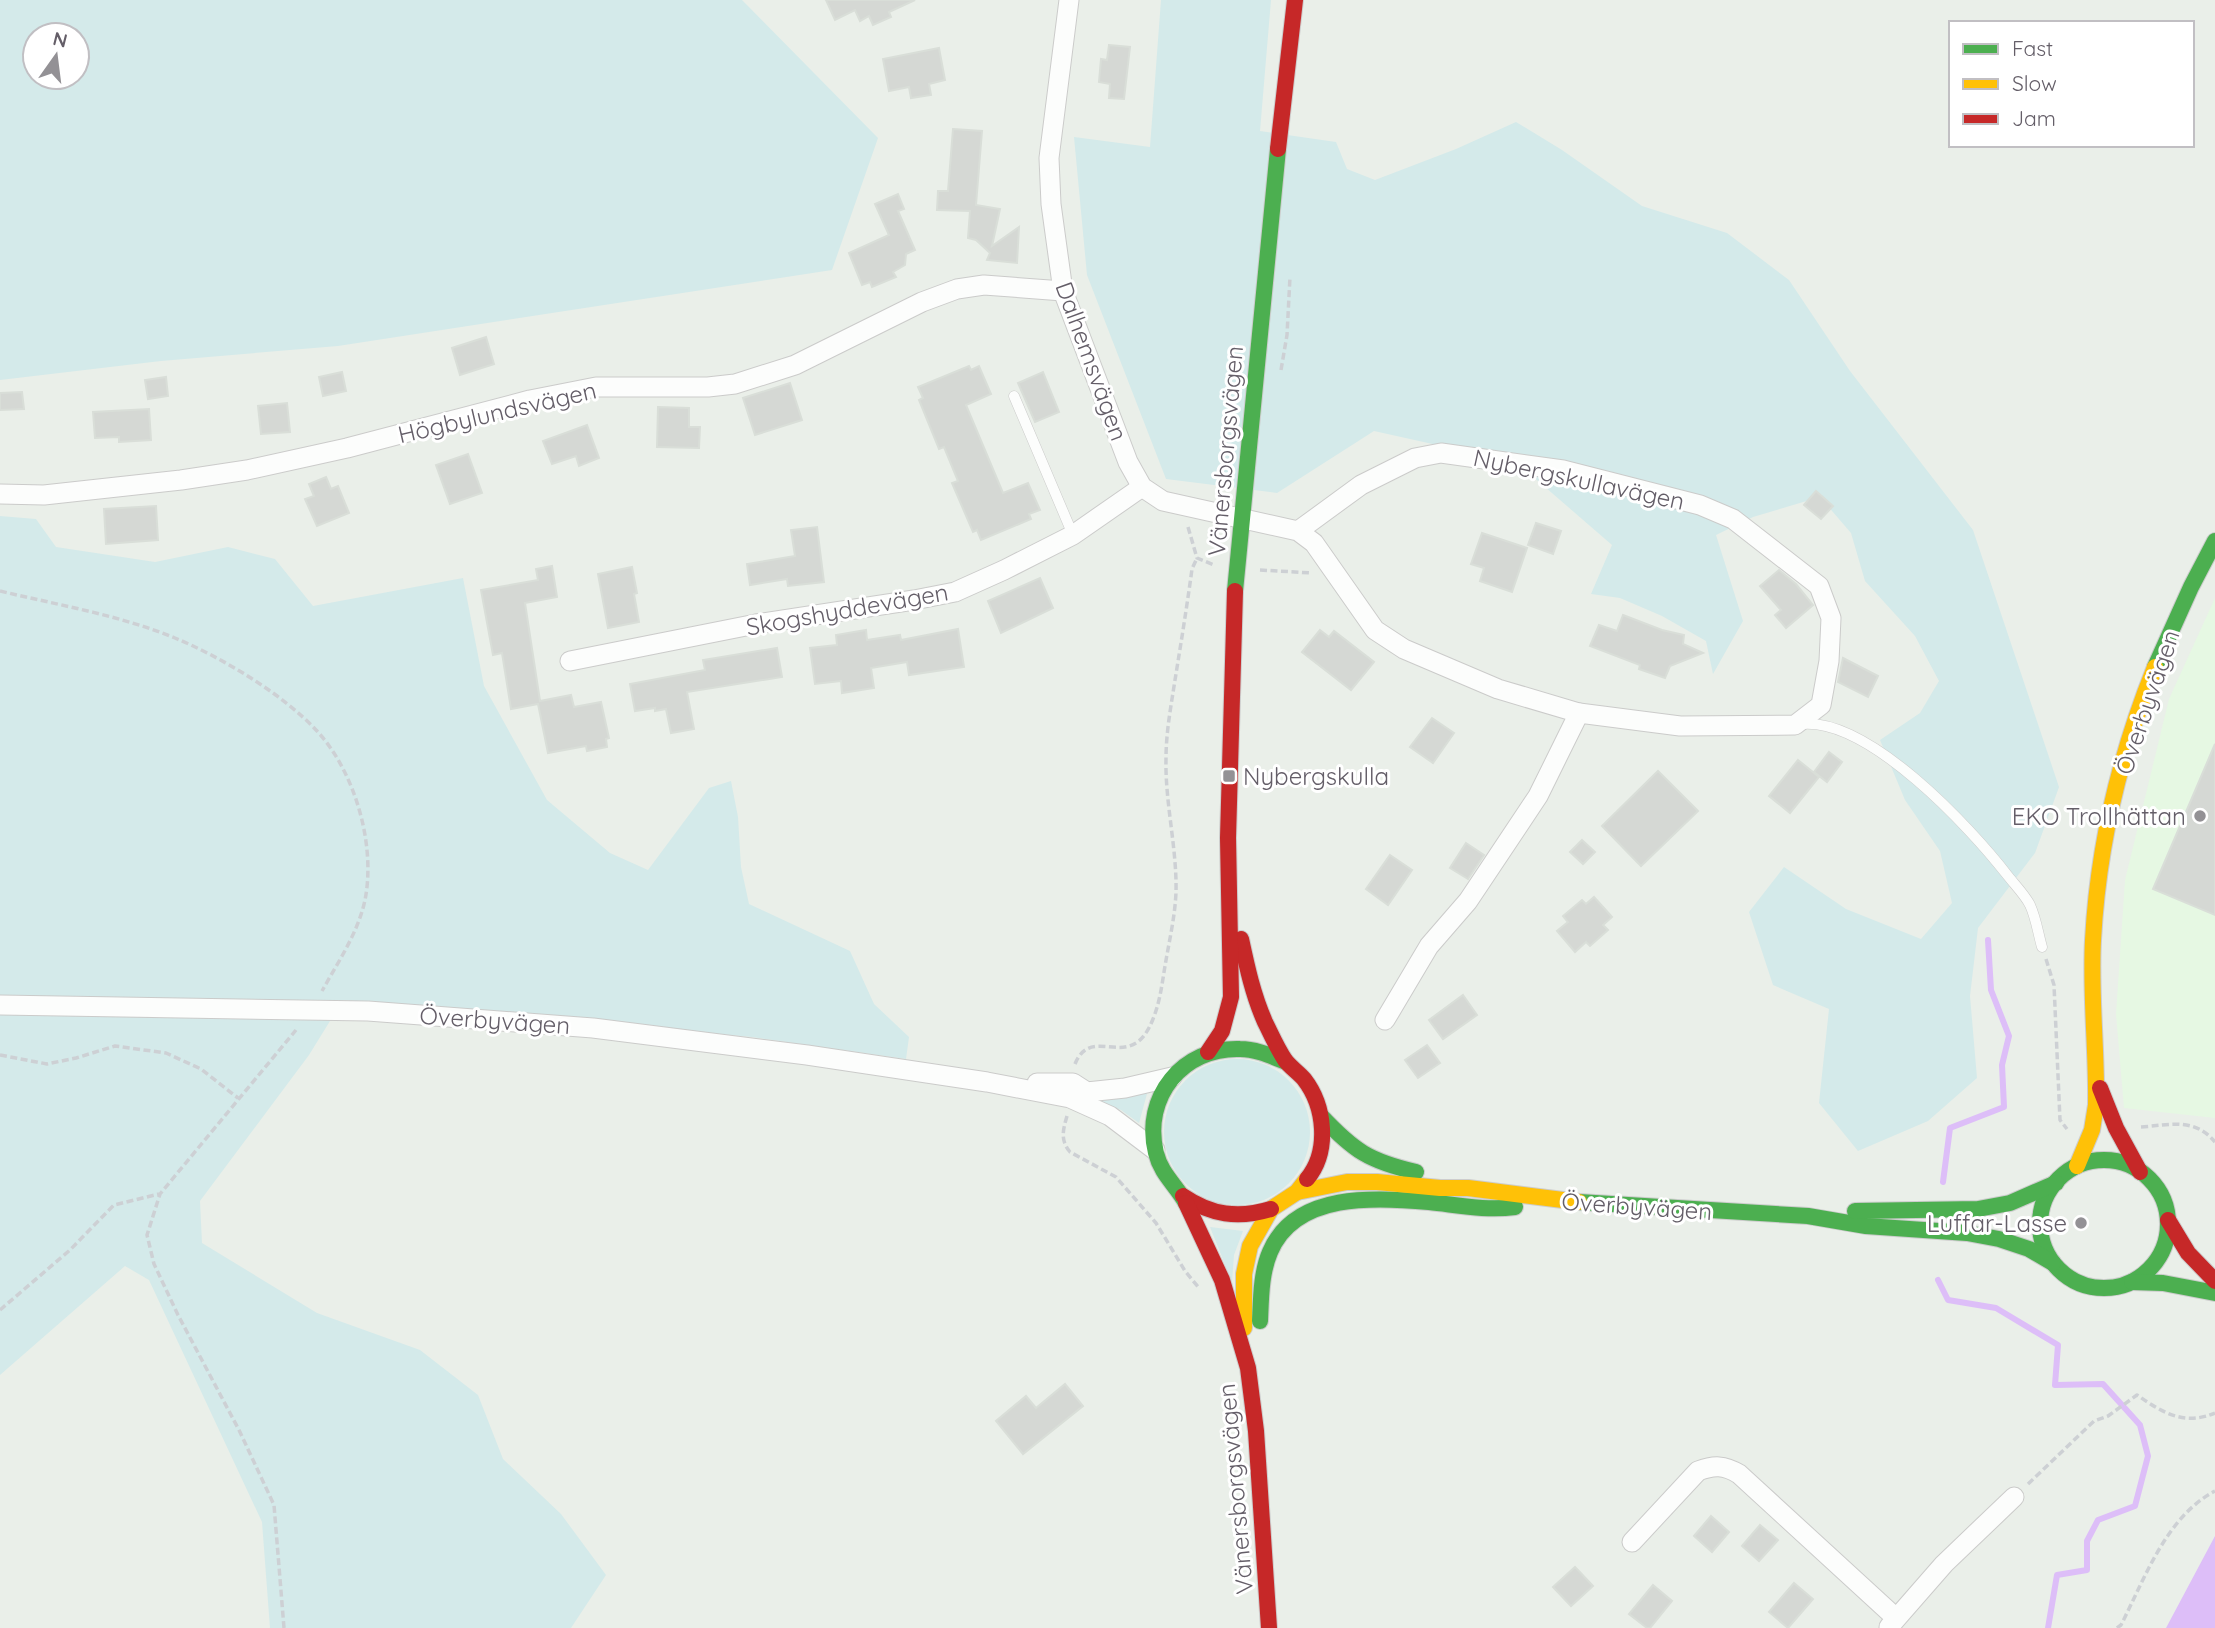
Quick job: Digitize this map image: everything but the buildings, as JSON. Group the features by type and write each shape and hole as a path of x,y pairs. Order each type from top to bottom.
{"main road":[{"name":"Vänersborgsvägen","path":"1254,1341 1183,1196 1163,1173 1155,1150 1153,1125 1159,1099 1172,1077 1189,1062 1208,1052 1222,1031 1231,997 1228,838 1231,671 1242,518 1272,196 1295,0"},
{"name":"Överbyvägen","path":"1808,1216 1867,1209 1978,1209 2010,1203 2056,1183 2077,1166 2092,1130 2097,1080 2093,941 2113,804 2126,751 2144,696 2168,635 2215,541"},
{"name":"Vänersborgsvägen","path":"1230,908 1264,1019 1286,1062 1310,1087 1321,1116 1323,1132 1320,1154 1311,1175 1297,1192 1272,1209 1250,1245 1244,1274 1254,1341 1254,1413 1269,1628"},
{"path":"1208,1052 1221,1048 1248,1047 1274,1055 1286,1062"},
{"name":"Överbyvägen","path":"2097,1080 2116,1128 2140,1171 2159,1193 2178,1241 2215,1281"},
{"name":"Överbyvägen","path":"1321,1116 1347,1141 1383,1164 1468,1188 1554,1200 1808,1216 1866,1226 1968,1233 2029,1249 2053,1262 2075,1281 2094,1287 2113,1288 2132,1282 2163,1283 2215,1293"},
{"path":"2077,1166 2095,1161 2114,1161 2140,1171"},
{"name":"Överbyvägen","path":"1297,1192 1347,1182 1468,1188"},
{"name":"Överbyvägen","path":"2053,1262 2044,1246 2040,1227 2042,1208 2056,1183"},
{"path":"1183,1196 1197,1206 1226,1216 1257,1214 1272,1209"},
{"path":"1254,1341 1261,1290 1273,1244 1283,1231 1307,1212 1363,1199 1418,1201 1496,1209 1554,1200"},
{"path":"2132,1282 2147,1271 2159,1256 2166,1239 2168,1220"}],"street":[{"name":"Dalhemsvägen","path":"1069,0 1049,158 1051,204 1063,291 1128,462 1142,487"},
{"name":"Högbylundsvägen","path":"0,494 44,495 247,470 530,400 596,387 708,387 735,384 795,365 922,302 957,289 984,285 1063,291"},
{"name":"Nybergskullavägen","path":"1298,531 1361,485 1415,458 1441,453 1563,470 1700,505 1732,519 1819,586 1831,618 1829,661 1821,705 1795,725"},
{"path":"1142,487 1163,500 1298,531 1314,543 1375,630 1404,649 1498,689 1579,713 1680,726 1795,725"},
{"name":"Skogshyddevägen","path":"570,661 756,624 955,592 1073,535 1142,487"},
{"path":"1385,1020 1429,946 1468,901 1538,796 1579,713"},
{"name":"Överbyvägen","path":"0,1005 368,1011 593,1028 807,1055 1070,1098 1111,1116 1155,1150"},
{"name":"Överbyvägen","path":"987,1083 1073,1083 1087,1092 1125,1088 1172,1077"},
{"path":"1632,1542 1698,1471 1711,1466 1726,1467 1739,1474 1892,1623 1944,1564 2014,1497"}],"lane":[{"path":"1014,396 1073,535"},
{"path":"1795,725 1811,723 1849,734 1908,772 1987,849 2030,904 2042,947"}],"path":[{"path":"0,591 93,612 192,645 271,692 297,711 319,733 352,786 362,819 368,869 365,899 356,928 322,991"},
{"path":"284,1628 274,1505 239,1430 178,1315 155,1264 148,1236 160,1194 296,1030"},
{"path":"0,1055 47,1064 115,1046 166,1053 201,1069 238,1098"},
{"path":"0,1310 70,1250 114,1205 160,1194"},
{"path":"2014,1497 2094,1421 2108,1416 2137,1395 2157,1409 2179,1417 2196,1420 2215,1413"},
{"path":"2117,1628 2177,1523 2189,1508 2215,1491"}],"shaded area":[{"path":"0,0 742,0 878,138 832,270 338,346 161,361 0,380"},
{"path":"1161,0 1271,0 1260,131 1336,142 1347,169 1375,180 1456,149 1516,122 1562,150 1642,206 1727,233 1789,280 1850,371 1973,530 2059,787 2035,853 1978,928 1970,996 1977,1078 1928,1121 1858,1151 1819,1103 1829,1009 1773,985 1749,912 1784,867 1846,909 1921,939 1952,903 1940,851 1905,800 1880,740 1920,713 1939,681 1915,636 1865,581 1851,533 1820,497 1753,517 1716,535 1743,621 1713,674 1706,641 1662,616 1620,598 1591,594 1612,545 1530,474 1437,445 1374,431 1277,493 1166,479 1087,275 1074,137 1150,147"},
{"path":"0,516 36,519 56,547 155,562 228,547 275,559 313,606 463,578 484,686 547,800 610,853 648,870 709,788 731,781 738,817 741,867 749,904 850,951 874,1004 909,1037 906,1059 752,1037 343,1000 309,1055 200,1201 202,1243 317,1313 420,1350 478,1395 503,1459 561,1514 606,1575 571,1628 270,1628 262,1522 149,1280 125,1266 0,1375"},
{"path":"2215,598 2215,1118 2124,1108 2116,1014 2125,880 2169,699"},
{"path":"1237,1059 1265,1065 1289,1080 1304,1104 1310,1132 1304,1160 1289,1184 1265,1199 1237,1205 1209,1199 1185,1184 1170,1160 1164,1132 1170,1104 1185,1080 1209,1065"},
{"path":"1148,1090 1139,1123 1121,1110 1084,1096"},
{"path":"1210,1227 1243,1231 1234,1255 1232,1282"},
{"path":"2215,1536 2215,1628 2166,1628"}],"waterway":[{"path":"1943,1182 1950,1128 2004,1107 2002,1065 2009,1036 1991,990 1988,940"},
{"path":"1938,1280 1948,1300 1996,1308 2058,1345 2055,1385 2103,1384 2140,1425 2148,1456 2135,1506 2098,1520 2087,1541 2087,1570 2057,1575 2048,1628"}],"traffic: fast":[{"path":"1235,591 1278,149"},
{"path":"2155,667 2215,541"},
{"path":"1186,1203 1161,1167 1153,1132 1161,1095 1171,1079 1185,1066 1219,1051 1252,1050 1286,1062"},
{"path":"1321,1116 1363,1153 1386,1164 1416,1172"},
{"path":"2104,1160 2128,1165 2149,1179 2163,1200 2168,1224 2163,1248 2149,1269 2128,1283 2104,1288 2080,1283 2059,1269 2045,1248 2040,1224 2045,1200 2059,1179 2080,1165 2104,1160"},
{"path":"1855,1211 1978,1209 2010,1203 2056,1183"},
{"path":"1260,1321 1263,1277 1270,1252 1282,1232 1298,1218 1317,1208 1385,1199 1483,1208 1515,1207"},
{"path":"1579,1202 1808,1216 1866,1226 1967,1233 1999,1239 2029,1249 2053,1263"},
{"path":"2132,1282 2163,1283 2215,1293"}],"traffic: slow":[{"path":"2077,1166 2092,1130 2096,1105 2092,961 2100,870 2121,767 2155,667"},
{"path":"1244,1328 1244,1274 1250,1246 1271,1209 1297,1192 1307,1179"},
{"path":"1297,1192 1347,1182 1377,1182 1468,1188 1579,1202"}],"traffic: jam":[{"path":"1278,149 1295,0"},
{"path":"1208,1052 1222,1031 1231,997 1228,838 1235,591"},
{"path":"1241,939 1265,1022 1285,1060 1304,1079 1317,1102 1322,1142 1314,1168 1307,1179"},
{"path":"2100,1088 2116,1128 2140,1172"},
{"path":"1183,1196 1204,1207 1225,1213 1247,1214 1271,1209"},
{"path":"1186,1203 1222,1280 1248,1368 1256,1431 1269,1628"},
{"path":"2168,1220 2188,1253 2215,1281"}],"place":[{"name":"Nybergskulla","path":"1229,776"},
{"name":"EKO Trollhättan","path":"2200,816"},
{"name":"Luffar-Lasse","path":"2081,1223"}]}
